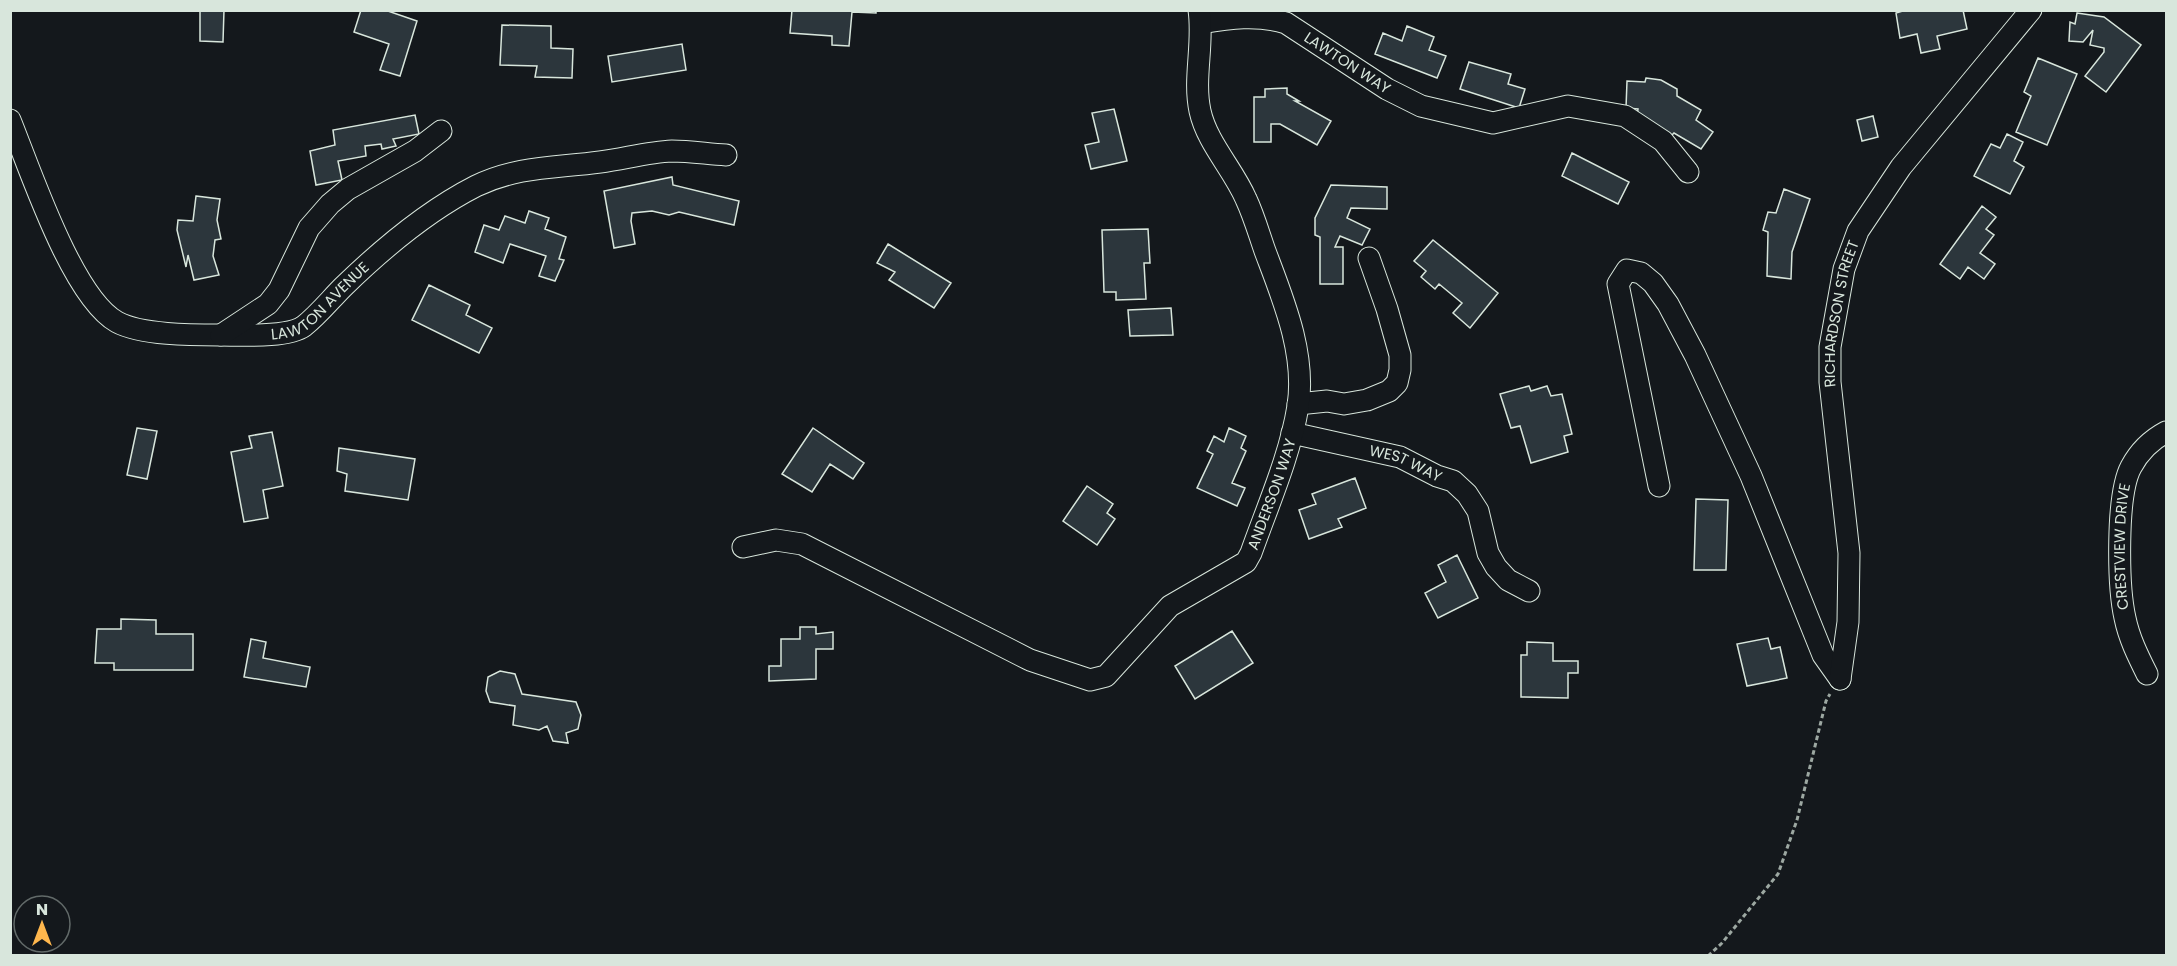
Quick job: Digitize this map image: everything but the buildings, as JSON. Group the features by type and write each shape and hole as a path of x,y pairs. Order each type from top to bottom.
{"street":[{"name":"RICHARDSON STREET","path":"1659,486 1618,284 1627,270 1641,273 1653,283 1668,304 1695,355 1752,476 1823,655 1839,679 1848,622 1849,554 1830,382 1830,347 1844,269 1858,231 1901,167 2031,10"},
{"name":"LAWTON WAY","path":"1200,17 1268,18 1286,23 1377,83 1421,106 1493,123 1568,106 1625,116 1663,141 1688,172"},
{"name":"ANDERSON WAY","path":"743,547 776,540 802,544 1030,660 1090,680 1106,676 1170,606 1246,562 1251,554 1292,433 1298,404 1299,382 1296,345 1279,288 1246,199 1209,134 1200,112 1198,93 1200,17"},
{"name":"LAWTON AVENUE","path":"10,120 79,282 98,307 116,321 132,328 192,335 279,334 303,328 391,243 475,187 500,176 533,168 599,162 671,151 726,155"},
{"path":"220,335 268,304 279,290 309,228 330,204 348,189 415,151 441,131"},
{"path":"1298,404 1327,401 1344,404 1367,400 1389,391 1397,383 1400,355 1369,258"},
{"name":"CRESTVIEW DRIVE","path":"2147,674 2133,645 2125,619 2120,580 2122,498 2130,469 2142,450 2166,432"},
{"name":"WEST WAY","path":"1292,433 1400,457 1437,476 1453,481 1467,494 1478,511 1488,554 1496,567 1508,580 1529,591"}],"path":[{"path":"1708,956 1722,943 1778,874 1797,820 1826,701"}]}
